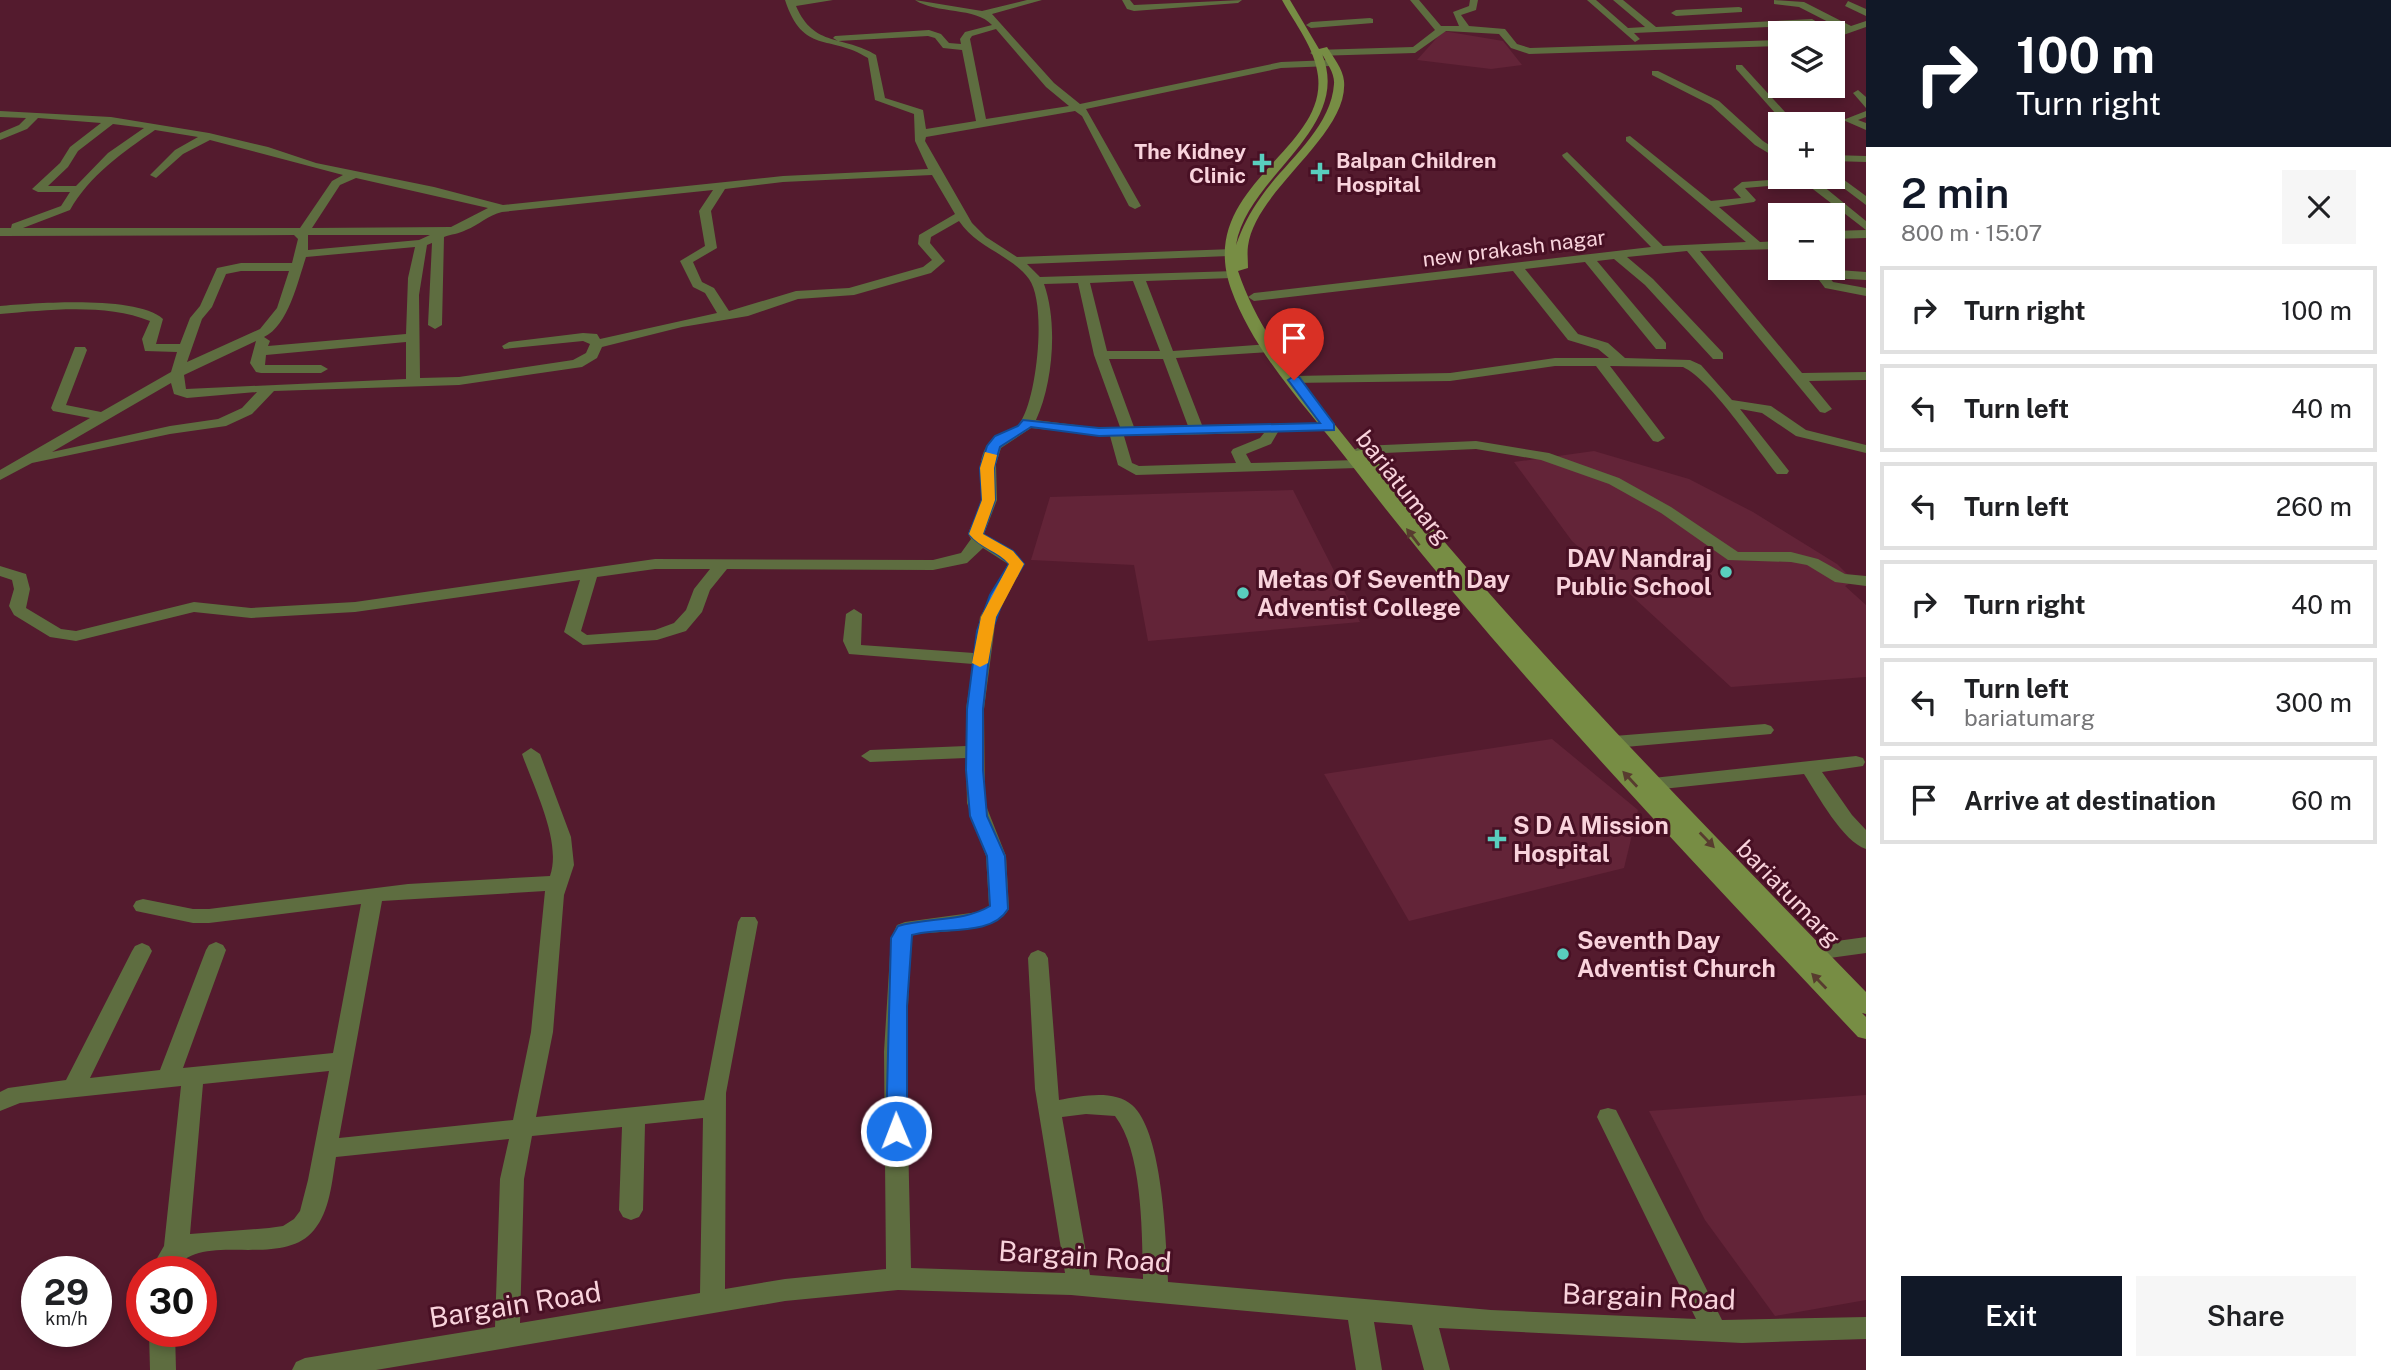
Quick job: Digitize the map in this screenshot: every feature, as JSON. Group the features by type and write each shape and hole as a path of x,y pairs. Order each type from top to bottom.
{"main road":[{"name":"bariatumarg","path":"1286,0 1339,83 1332,106 1245,231 1240,257 1254,297 1269,327 1329,427 1359,457 1479,596 1614,742 1866,1006"},
{"name":"bariatumarg","path":"1297,0 1311,25 1323,57 1324,84 1318,106 1234,221 1229,252 1232,274 1250,315 1270,348 1301,380 1464,597 1866,1031"}],"street":[{"path":"829,0 789,2 805,30 853,46 873,57 880,100 919,112 920,141 934,170 962,215 976,235 1014,261 1036,281 1042,296 1043,351 1040,379 1028,423 1023,429 1000,439 991,452 987,468 989,500 976,534 979,539 1008,554 1016,564 988,617 981,659 975,752 976,803 996,856 999,909 983,919 912,927 904,930 901,938 895,1052 900,1238 898,1279"},
{"path":"919,0 952,9 985,13 1038,0"},
{"path":"1126,0 1130,7 1134,8 1238,0"},
{"path":"1414,0 1439,29"},
{"path":"1466,29 1456,14 1473,8 1474,0"},
{"path":"1591,0 1626,31 1650,47"},
{"path":"1618,0 1652,28"},
{"path":"1726,0 1768,34"},
{"path":"1775,1 1810,21"},
{"path":"1775,1 1801,4 1851,30"},
{"path":"1848,4 1866,13"},
{"path":"1676,13 1739,10"},
{"path":"985,13 1050,85 1086,114 1135,206"},
{"path":"1311,25 1370,21"},
{"path":"1626,31 1768,23"},
{"path":"1845,32 1865,25"},
{"path":"982,123 965,38 968,34 997,26"},
{"path":"921,135 1077,108 1323,57 1415,50 1422,48 1439,29 1502,31 1514,46 1524,51 1768,44"},
{"path":"824,38 929,33 938,36 946,46 966,47"},
{"path":"1739,67 1780,112"},
{"path":"1656,73 1709,99 1768,147"},
{"path":"1858,93 1866,105"},
{"path":"0,114 111,120 209,136 317,167 456,194 502,209"},
{"path":"0,137 23,127 36,114"},
{"path":"1866,114 1848,120 1866,127"},
{"path":"80,189 38,188 64,165 74,149 111,120"},
{"path":"2,232 66,208 69,199 112,155 154,126"},
{"path":"156,175 179,152 209,136"},
{"path":"1630,139 1758,246"},
{"path":"1566,155 1659,249"},
{"path":"1845,158 1866,159"},
{"path":"2,232 442,233 466,228 478,215 502,209 808,177 925,174 934,170"},
{"path":"301,231 336,183 357,173"},
{"path":"1708,205 1750,200 1739,189 1742,185 1808,179 1866,227"},
{"path":"1845,185 1866,202"},
{"path":"721,186 705,211 711,248 685,259 697,284 710,291 725,316"},
{"path":"597,344 757,310 805,294 850,292 934,268 939,261 924,244 925,235 962,215"},
{"path":"0,476 177,373 262,334 283,309 304,238 301,231"},
{"path":"442,233 422,243 221,271 206,307 196,318 185,348 177,373 178,391 182,393 270,387 459,382 567,367 592,355 597,344"},
{"path":"435,324 442,233"},
{"path":"1845,235 1866,234"},
{"path":"413,384 413,294 422,243"},
{"name":"new prakash nagar","path":"1254,297 1659,249 1768,246"},
{"path":"1690,247 1825,410"},
{"path":"1014,261 1229,252"},
{"path":"1616,255 1649,282 1718,356"},
{"path":"1119,256 1133,277 1197,430"},
{"path":"1587,258 1661,346"},
{"path":"1517,267 1573,337 1603,346 1621,362"},
{"path":"1036,281 1232,274"},
{"path":"1845,274 1866,276"},
{"path":"1083,279 1122,432 1125,465 1136,471 1246,468 1476,445 1544,456 1614,481 1666,510 1734,556 1791,557 1812,562 1841,579 1866,581"},
{"path":"1828,280 1836,288 1866,292"},
{"path":"0,310 82,309 142,313 157,319 149,339 150,348 185,348"},
{"path":"262,334 257,363 261,369 321,369"},
{"path":"261,351 413,337"},
{"path":"509,345 583,337 593,337 597,344"},
{"path":"1101,355 1166,355 1270,348"},
{"path":"80,350 58,408 101,416"},
{"path":"1600,362 1658,438"},
{"path":"1301,380 1450,377 1523,365 1600,362 1691,365 1728,403 1782,471"},
{"path":"1798,377 1866,376"},
{"path":"23,462 156,432 221,423 247,411 270,387"},
{"path":"1728,403 1772,411 1801,433 1859,448 1866,461"},
{"path":"1028,423 1084,432 1329,427"},
{"path":"1246,468 1238,452 1266,442 1273,429"},
{"path":"0,571 20,577 22,589 17,606 20,611 56,633 76,636 194,607 251,613 335,609 655,564 933,565 967,557 974,553 979,539"},
{"path":"590,574 572,632 583,640 657,635 680,627 694,612 702,589 723,563"},
{"path":"854,614 851,641 855,650 981,659"},
{"path":"1614,742 1765,730"},
{"path":"870,757 975,752"},
{"path":"507,1338 512,1179 542,1032 557,883 564,865 561,837 531,754"},
{"path":"1653,784 1856,762"},
{"path":"1809,767 1845,820 1866,842"},
{"path":"143,906 193,916 209,916 373,895 557,883"},
{"path":"168,1256 176,1249 209,1242 276,1237 303,1226 315,1200 373,895"},
{"path":"712,1303 715,1108 719,1069 748,922"},
{"path":"1815,953 1866,945"},
{"path":"169,1079 216,950"},
{"path":"73,1089 142,951"},
{"path":"1038,958 1042,1057 1079,1285"},
{"path":"0,1102 16,1094 340,1061"},
{"path":"176,1249 193,1076"},
{"path":"1049,1110 1106,1105 1121,1108 1131,1116 1143,1156 1155,1250 1156,1292"},
{"path":"325,1149 715,1108"},
{"path":"631,1210 634,1116"},
{"path":"1608,1117 1715,1331"},
{"name":"Bargain Road","path":"321,1369 826,1284 898,1279 1079,1285 1423,1317 1715,1331 1866,1328"},
{"path":"1359,1311 1369,1370"},
{"path":"1423,1317 1437,1370"},
{"path":"162,1347 163,1370"}],"shaded area":[{"path":"1443,31 1503,41 1522,65 1491,69 1417,60"},
{"name":"DAV Nandraj Public School","path":"1594,451 1689,479 1753,512 1837,564 1854,581 1845,586 1866,605 1866,677 1731,687 1572,541 1514,462"},
{"name":"Metas Of Seventh Day Adventist College","path":"1293,490 1360,622 1148,641 1134,565 1031,560 1050,497"},
{"name":"S D A Mission Hospital","path":"1552,739 1638,810 1624,868 1409,921 1324,774"},
{"path":"1866,1095 1866,1300 1775,1316 1705,1220 1649,1111"}],"slow traffic":[{"path":"980,663 988,617 1016,564 1008,554 985,543 976,534 989,500 987,468 990,455"}],"place":[{"name":"The Kidney Clinic","path":"1262,163"},
{"name":"Balpan Children Hospital","path":"1320,172"},
{"name":"DAV Nandraj Public School","path":"1726,572"},
{"name":"Metas Of Seventh Day Adventist College","path":"1243,593"},
{"name":"S D A Mission Hospital","path":"1497,839"},
{"name":"Seventh Day Adventist Church","path":"1563,954"}],"route":[{"path":"896,1131 895,1052 901,938 904,930 983,919 994,915 999,909 996,856 979,816 974,770 975,709 985,631 998,595 1016,564 1008,554 985,543 976,534 989,500 987,468 994,446 1000,439 1023,429 1028,423 1084,432 1329,427 1294,380"}]}
